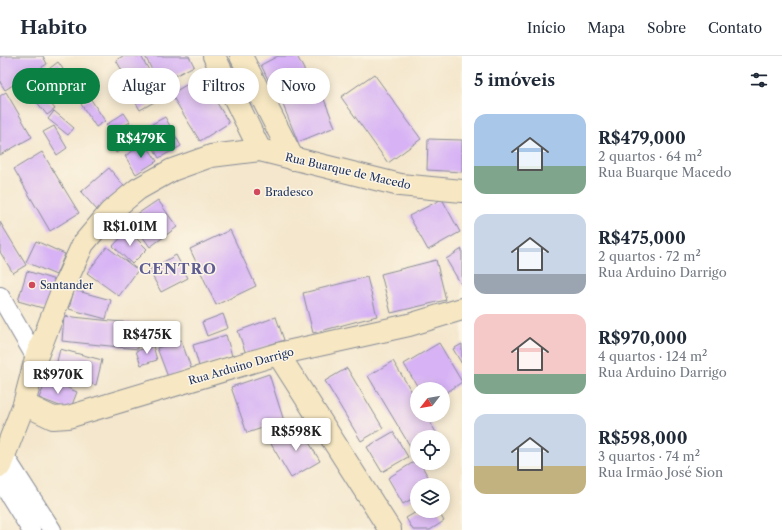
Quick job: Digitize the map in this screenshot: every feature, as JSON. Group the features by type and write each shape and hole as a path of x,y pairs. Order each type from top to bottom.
{"main road":[{"path":"2,461 24,404 36,358 64,286 83,244 110,212 138,190 172,170 211,156 260,150 214,56"},
{"path":"241,56 293,159"},
{"name":"Rua Buarque de Macedo","path":"260,150 400,185 462,191"},
{"name":"Rua Arduino Darrigo","path":"24,404 53,418 68,417 278,354 410,325 462,309"},
{"path":"278,354 390,530"}],"street":[{"path":"0,296 36,358"},
{"path":"2,461 52,530"},
{"path":"0,480 31,530"}],"building":[{"path":"0,56 43,56 47,64 41,68 12,68 12,86 5,90 0,82"},
{"path":"123,56 141,56 148,68 121,68 116,60"},
{"path":"145,56 189,56 194,66 180,73 180,68 151,68"},
{"path":"278,56 297,56 303,68 267,68 267,77 261,65"},
{"path":"58,62 62,68 50,68"},
{"path":"374,74 421,139 388,163 341,97"},
{"path":"188,84 188,104 218,104 229,123 200,141 177,104 180,104 180,89"},
{"path":"6,92 32,137 0,155 0,96"},
{"path":"38,104 51,104 55,109 47,115"},
{"path":"81,104 94,104 105,121 96,127"},
{"path":"137,104 151,104 140,110"},
{"path":"283,104 326,104 335,127 298,142"},
{"path":"54,111 74,128 68,135 48,119"},
{"path":"124,113 130,122 112,133 106,125"},
{"path":"165,117 181,146 159,158 143,129"},
{"path":"54,126 67,148 57,155 43,132"},
{"path":"134,126 142,137 116,153 109,142"},
{"path":"428,139 462,140 462,172 427,170"},
{"path":"145,143 157,161 136,174 125,156"},
{"path":"42,152 79,213 50,231 14,169"},
{"path":"109,168 124,186 97,210 81,192"},
{"path":"442,199 460,232 428,250 409,216"},
{"path":"158,200 177,227 150,247 130,219"},
{"path":"0,222 26,265 13,273 0,252"},
{"path":"128,230 147,249 132,264 113,246"},
{"path":"230,230 256,286 216,305 190,249"},
{"path":"36,241 65,254 56,275 26,262"},
{"path":"107,247 138,270 119,296 87,273"},
{"path":"462,249 462,286 446,259"},
{"path":"176,255 188,278 161,292 149,270"},
{"path":"436,260 446,300 391,313 381,274"},
{"path":"27,271 55,280 46,309 18,301"},
{"path":"367,277 377,316 313,333 303,293"},
{"path":"74,290 111,300 106,319 69,309"},
{"path":"223,314 228,328 207,336 202,322"},
{"path":"64,316 140,324 138,349 62,341"},
{"path":"276,317 284,340 246,354 238,331"},
{"path":"226,335 232,356 199,366 193,345"},
{"path":"181,340 191,368 168,377 157,348"},
{"path":"439,343 462,382 450,390 450,382 415,382 404,364"},
{"path":"462,344 462,364 453,349"},
{"path":"153,346 157,360 141,365 136,351"},
{"path":"60,349 102,360 96,385 54,374"},
{"path":"393,361 410,389 410,422 430,422 435,430 410,430 410,446 368,376"},
{"path":"347,368 383,428 361,441 325,381"},
{"path":"269,374 284,421 247,433 231,387"},
{"path":"47,379 77,392 70,410 39,398"},
{"path":"300,427 320,461 291,478 271,444"},
{"path":"393,432 408,457 382,472 367,447"},
{"path":"410,464 410,470 424,470 429,478 410,478 410,500 403,504 388,478"},
{"path":"410,516 410,518 442,518 444,521 430,530 413,530 406,518"}],"place":[{"name":"Bradesco","path":"257,192"},
{"name":"Santander","path":"32,285"}],"district":[{"name":"CENTRO","path":"178,268"}]}
